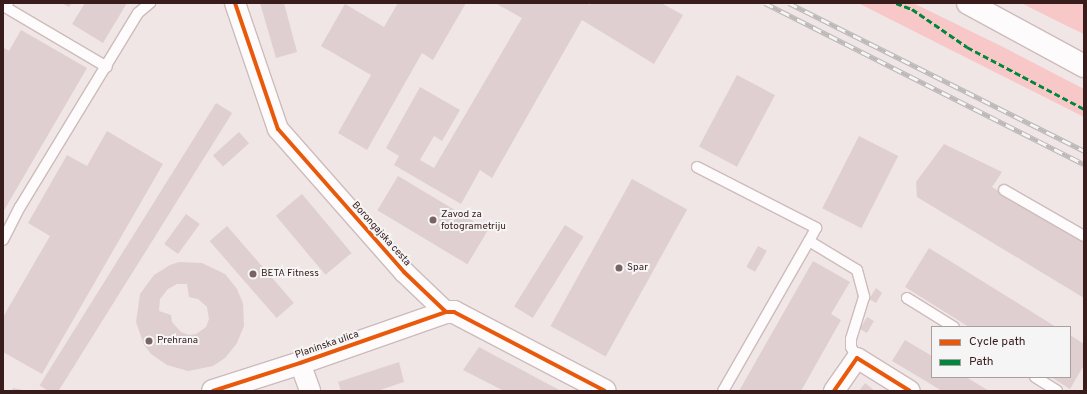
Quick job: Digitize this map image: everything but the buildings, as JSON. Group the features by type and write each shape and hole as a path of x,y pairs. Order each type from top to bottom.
{"street":[{"name":"Borongajska cesta","path":"234,3 278,129 404,272 446,312 460,314 606,391"},
{"path":"968,3 1084,66"},
{"name":"Planinska ulica","path":"213,391 300,363 446,312"},
{"path":"834,391 857,358 910,391"},
{"path":"300,363 310,391"}],"lane":[{"path":"3,240 20,207 107,67 138,13 150,3"},
{"path":"5,6 107,67"},
{"path":"697,167 816,228 723,391"},
{"path":"1004,190 1084,236"},
{"path":"809,241 857,270 864,297 851,339 851,347 857,358"},
{"path":"907,298 952,326"},
{"path":"1036,378 1057,391"}],"shaded area":[{"path":"858,3 913,3 999,45 1084,89 1084,117"},
{"path":"1021,3 1084,3 1084,34 1065,25"}],"railway":[{"path":"765,3 1084,164"},
{"path":"789,3 1084,151"}],"marked path":[{"path":"896,3 912,9 967,47 1084,109"}],"cycle path":[{"path":"235,3 278,129 404,272 446,312"},
{"path":"213,391 300,363 446,312 454,312 605,391"},
{"path":"834,391 857,358 910,391"}],"place":[{"name":"Zavod za fotogrametriju","path":"433,220"},
{"name":"Spar","path":"619,268"},
{"name":"BETA Fitness","path":"253,274"},
{"name":"Prehrana","path":"149,341"}]}
